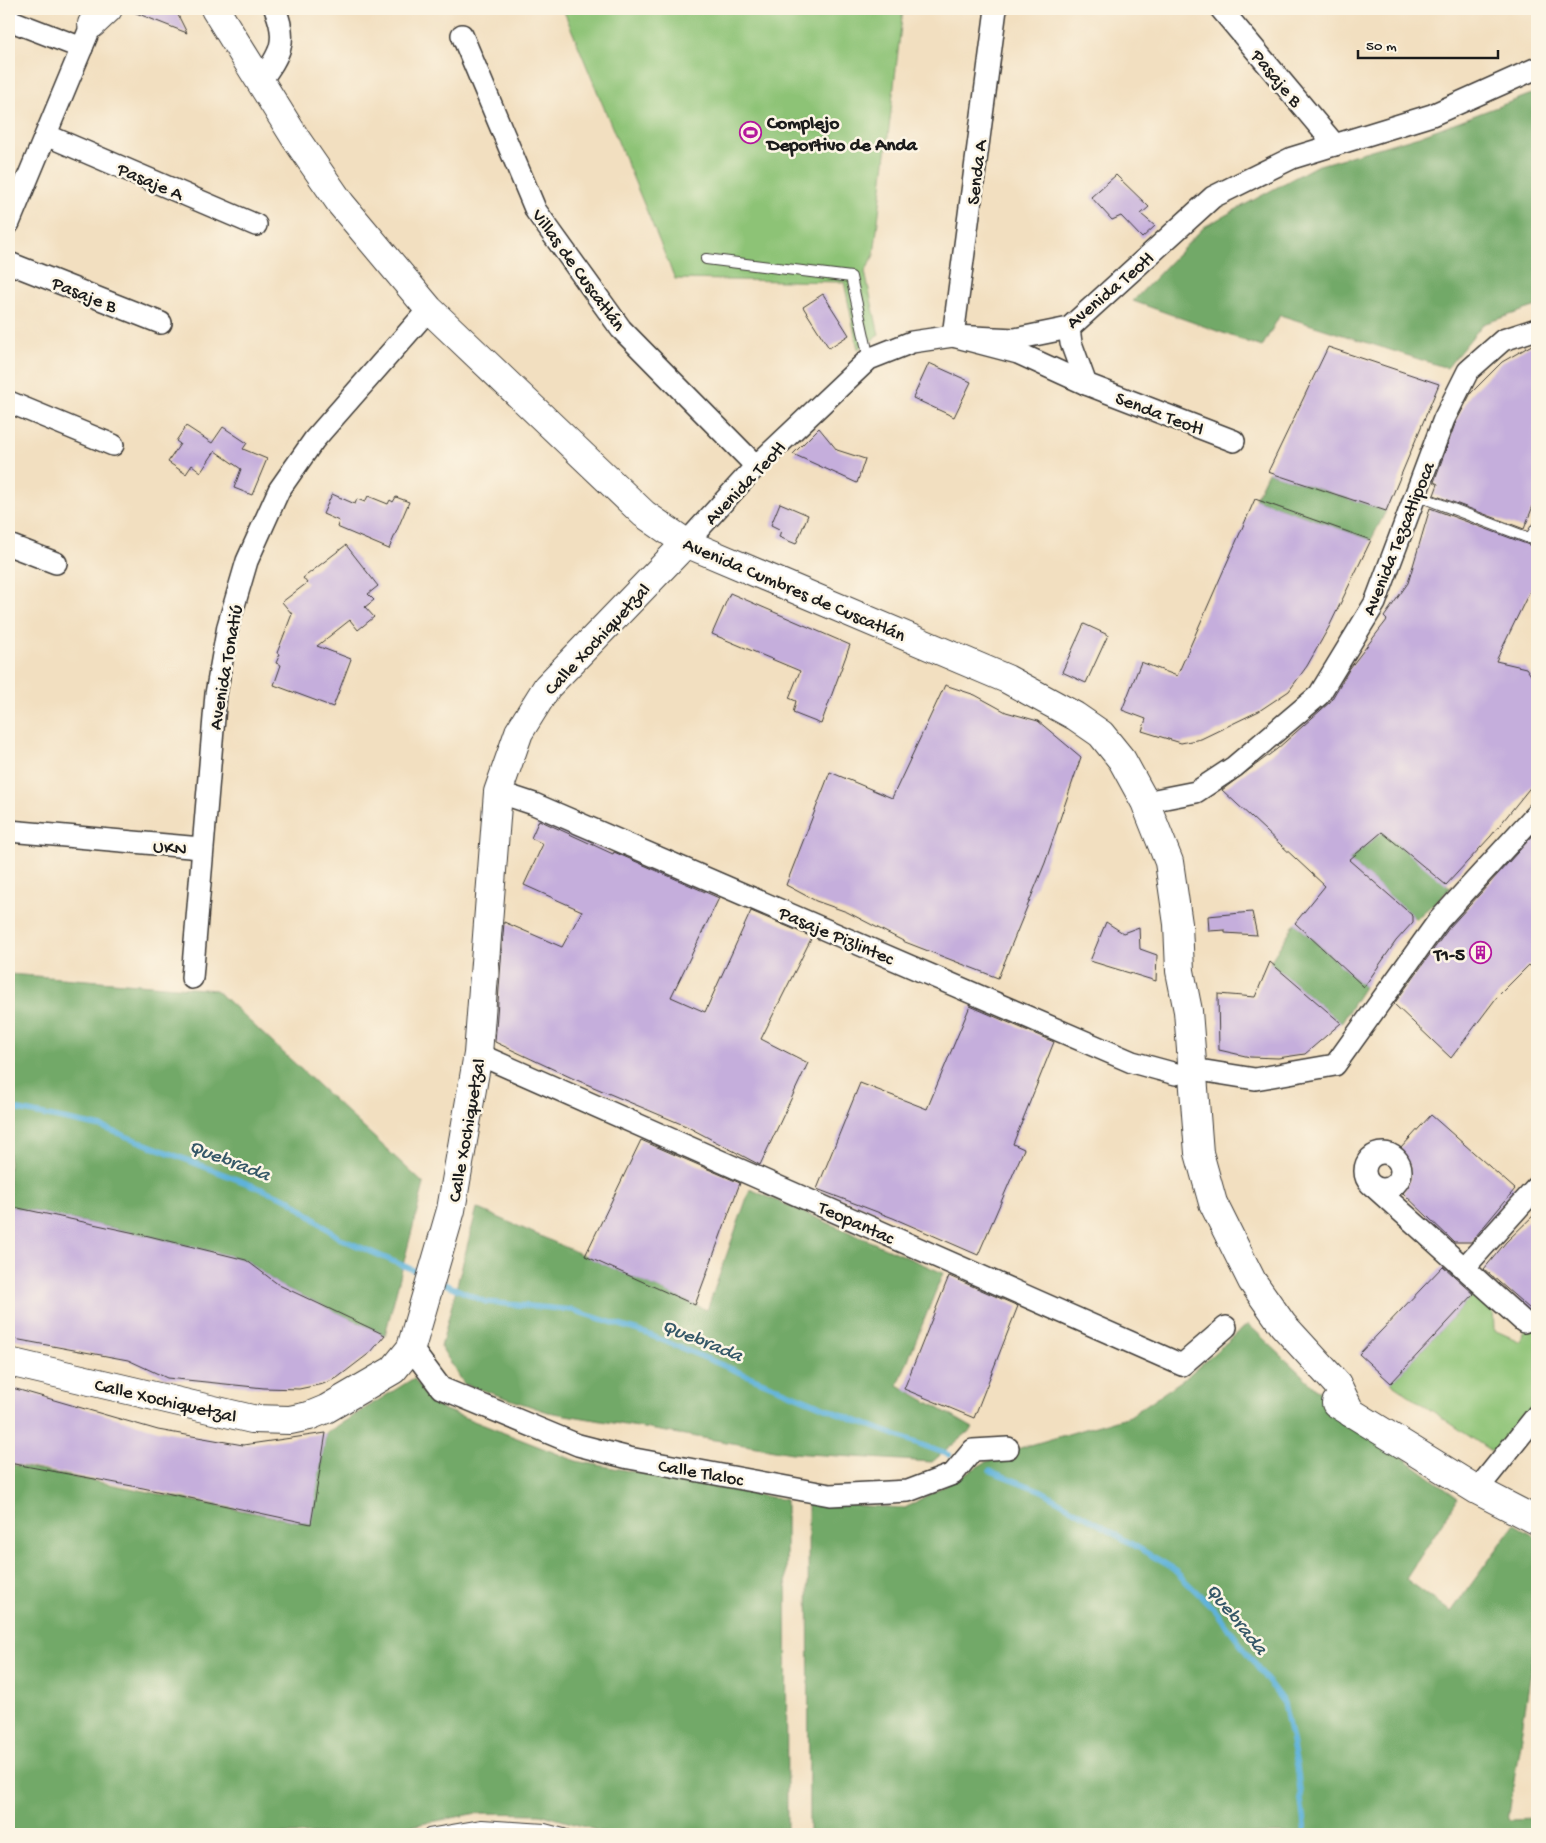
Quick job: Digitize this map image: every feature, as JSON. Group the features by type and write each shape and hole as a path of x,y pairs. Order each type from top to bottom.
{"main road":[{"name":"Avenida Cumbres de Cuscatlán","path":"215,11 296,139 341,204 429,309 644,514 686,543 1007,679 1075,716 1101,734 1122,760 1146,802 1169,862 1178,924 1180,971 1174,1007 1184,1072 1186,1163 1200,1213 1238,1290 1270,1334 1307,1378 1325,1396 1477,1490 1537,1522"},
{"name":"Calle Xochiquetzal","path":"9,1362 243,1417 290,1420 309,1416 326,1409 393,1370 411,1348 451,1210 478,1054 498,792 519,732 547,687 686,543"}],"street":[{"path":"260,82 279,55 283,42 283,29 276,9"},
{"name":"Senda A","path":"953,336 996,9"},
{"name":"Pasaje B","path":"1221,9 1335,145"},
{"path":"9,20 95,22 9,223"},
{"name":"Villas de Cuscatlán","path":"462,35 536,211 621,329 756,466"},
{"name":"Avenida Teotl","path":"686,543 756,466 868,359 912,342 953,336 1015,339 1069,328 1213,197 1292,158 1432,115 1537,68"},
{"name":"Pasaje A","path":"46,135 256,225"},
{"name":"Pasaje B","path":"9,263 161,323"},
{"name":"Avenida Tonatiú","path":"201,848 216,694 228,626 247,561 279,490 314,440 429,309"},
{"path":"1069,328 1071,343 1086,384"},
{"name":"Avenida Tezcatlipoca","path":"1146,802 1196,792 1234,767 1319,695 1375,603 1444,419 1468,371 1503,340 1537,329"},
{"name":"Senda Teotl","path":"953,336 1018,353 1086,384 1234,441"},
{"path":"9,402 113,445"},
{"path":"9,545 56,563"},
{"name":"Pasaje Pizlintec","path":"498,792 534,804 1132,1062 1184,1072 1255,1079 1336,1065 1439,920 1537,813"},
{"name":"UKN","path":"9,831 201,848 192,978"},
{"name":"Teopantac","path":"478,1054 1182,1365 1226,1327"},
{"path":"1373,1186 1524,1322"},
{"path":"1464,1268 1537,1187"},
{"name":"Calle Tlaloc","path":"411,1348 441,1388 578,1446 629,1458 830,1495 908,1491 953,1474 973,1450 1008,1448"},
{"path":"1477,1490 1537,1416"}],"lane":[{"path":"706,258 851,277 868,359"},
{"path":"1416,495 1534,540 1537,527"},
{"path":"429,1834 482,1825 545,1829 564,1834"}],"green space":[{"name":"Complejo Deportivo de Anda","path":"563,9 903,9 874,255 865,272 879,335 858,349 844,282 675,279"},
{"path":"1537,92 1537,306 1483,324 1447,368 1280,315 1262,347 1133,301 1204,227 1316,166 1419,136"},
{"path":"1268,472 1386,511 1371,540 1255,499"},
{"path":"1382,832 1451,888 1416,919 1349,860"},
{"path":"1295,923 1364,987 1341,1023 1270,962"},
{"path":"9,974 216,990 424,1184 385,1335 279,1285 246,1260 149,1236 9,1206"},
{"path":"750,1189 943,1273 898,1385 973,1428 932,1462 792,1453 548,1412 464,1384 441,1347 477,1208 707,1310"},
{"path":"1474,1294 1493,1307 1494,1330 1521,1342 1523,1332 1537,1317 1537,1403 1502,1448 1491,1451 1391,1383"},
{"path":"1248,1324 1339,1410 1458,1498 1406,1579 1451,1612 1515,1524 1537,1538 1537,1632 1508,1820 1537,1819 1537,1834 809,1834 808,1503 905,1508 984,1463 1020,1448 1130,1416 1184,1379"},
{"path":"414,1378 430,1404 576,1461 786,1500 787,1834 610,1834 540,1814 477,1813 401,1828 397,1834 9,1834 9,1464 310,1524 326,1433"}],"building":[{"path":"126,9 164,9 177,13 187,33"},
{"path":"1116,175 1149,207 1141,214 1155,226 1142,238 1121,216 1112,220 1091,197"},
{"path":"823,294 849,335 829,348 803,307"},
{"path":"1537,342 1537,496 1524,529 1434,495 1438,484 1434,482 1455,424 1471,393 1502,362"},
{"path":"1328,347 1439,384 1386,511 1268,472"},
{"path":"929,363 971,382 954,417 913,398"},
{"path":"186,426 212,443 223,427 247,443 243,449 267,459 252,495 234,488 241,469 215,451 201,472 192,465 186,474 168,462 180,444 176,441"},
{"path":"819,428 837,450 865,459 857,483 793,454"},
{"path":"332,494 355,504 357,499 365,502 368,496 388,504 390,500 393,502 396,497 409,502 389,549 337,527 339,521 323,514"},
{"path":"1255,499 1371,540 1329,627 1307,666 1289,691 1259,711 1201,739 1181,743 1142,731 1146,719 1122,710 1141,662 1177,676"},
{"path":"780,503 808,515 796,544 779,537 781,530 771,525"},
{"path":"1430,508 1537,548 1537,576 1496,661 1526,668 1537,684 1537,779 1491,836 1446,885 1382,832 1349,860 1413,916 1413,922 1396,941 1364,987 1295,923 1325,886 1222,790 1277,749 1330,702 1350,668 1387,620 1384,617 1408,583"},
{"path":"346,545 378,586 368,594 374,600 365,607 374,617 358,630 350,620 317,646 351,659 333,707 274,685 281,665 276,663 280,654 277,653 292,614 282,602 307,583 303,578"},
{"path":"730,593 850,645 821,724 793,713 796,701 789,698 800,671 712,634"},
{"path":"1084,624 1108,635 1086,683 1062,672"},
{"path":"945,685 975,695 1006,712 1038,721 1081,757 1045,863 998,978 905,942 847,912 816,901 786,885 830,772 892,798"},
{"path":"539,820 613,854 614,852 719,898 671,997 705,1012 751,911 812,937 761,1039 808,1063 760,1165 686,1126 572,1078 495,1042 504,922 562,947 582,911 524,885 543,844 531,838"},
{"path":"1537,831 1537,972 1529,965 1497,997 1451,1058 1394,1004 1449,928"},
{"path":"1252,912 1257,935 1225,933 1225,930 1209,931 1208,916"},
{"path":"1106,922 1123,933 1139,927 1140,949 1157,955 1156,981 1090,961"},
{"path":"1270,962 1341,1023 1305,1054 1278,1058 1250,1057 1219,1050 1218,994 1255,997"},
{"path":"970,1006 1054,1042 1013,1144 1024,1149 978,1255 893,1218 817,1189 860,1083 927,1109"},
{"path":"1431,1115 1515,1189 1471,1242 1454,1242 1403,1193 1410,1179 1410,1166 1400,1149"},
{"path":"641,1140 740,1183 695,1305 585,1256"},
{"path":"9,1206 149,1236 246,1260 279,1285 385,1335 371,1352 337,1378 323,1384 299,1389 264,1388 167,1378 128,1360 9,1338"},
{"path":"1537,1212 1537,1315 1484,1269 1506,1242"},
{"path":"1443,1266 1474,1294 1391,1383 1359,1354"},
{"path":"949,1276 1018,1306 974,1418 904,1389"},
{"path":"9,1387 158,1430 243,1445 326,1433 311,1524 143,1488 9,1463"}],"waterway":[{"name":"Quebrada","path":"9,1108 102,1127 290,1200 339,1238 425,1275"},
{"name":"Quebrada","path":"438,1281 486,1302 572,1310 645,1333 852,1419 949,1455"},
{"name":"Quebrada","path":"990,1471 1042,1491 1171,1567 1215,1610 1284,1703 1297,1765 1305,1834"}],"place":[{"name":"Complejo Deportivo de Anda","path":"751,132"},
{"name":"T1-5","path":"1481,953"}]}
